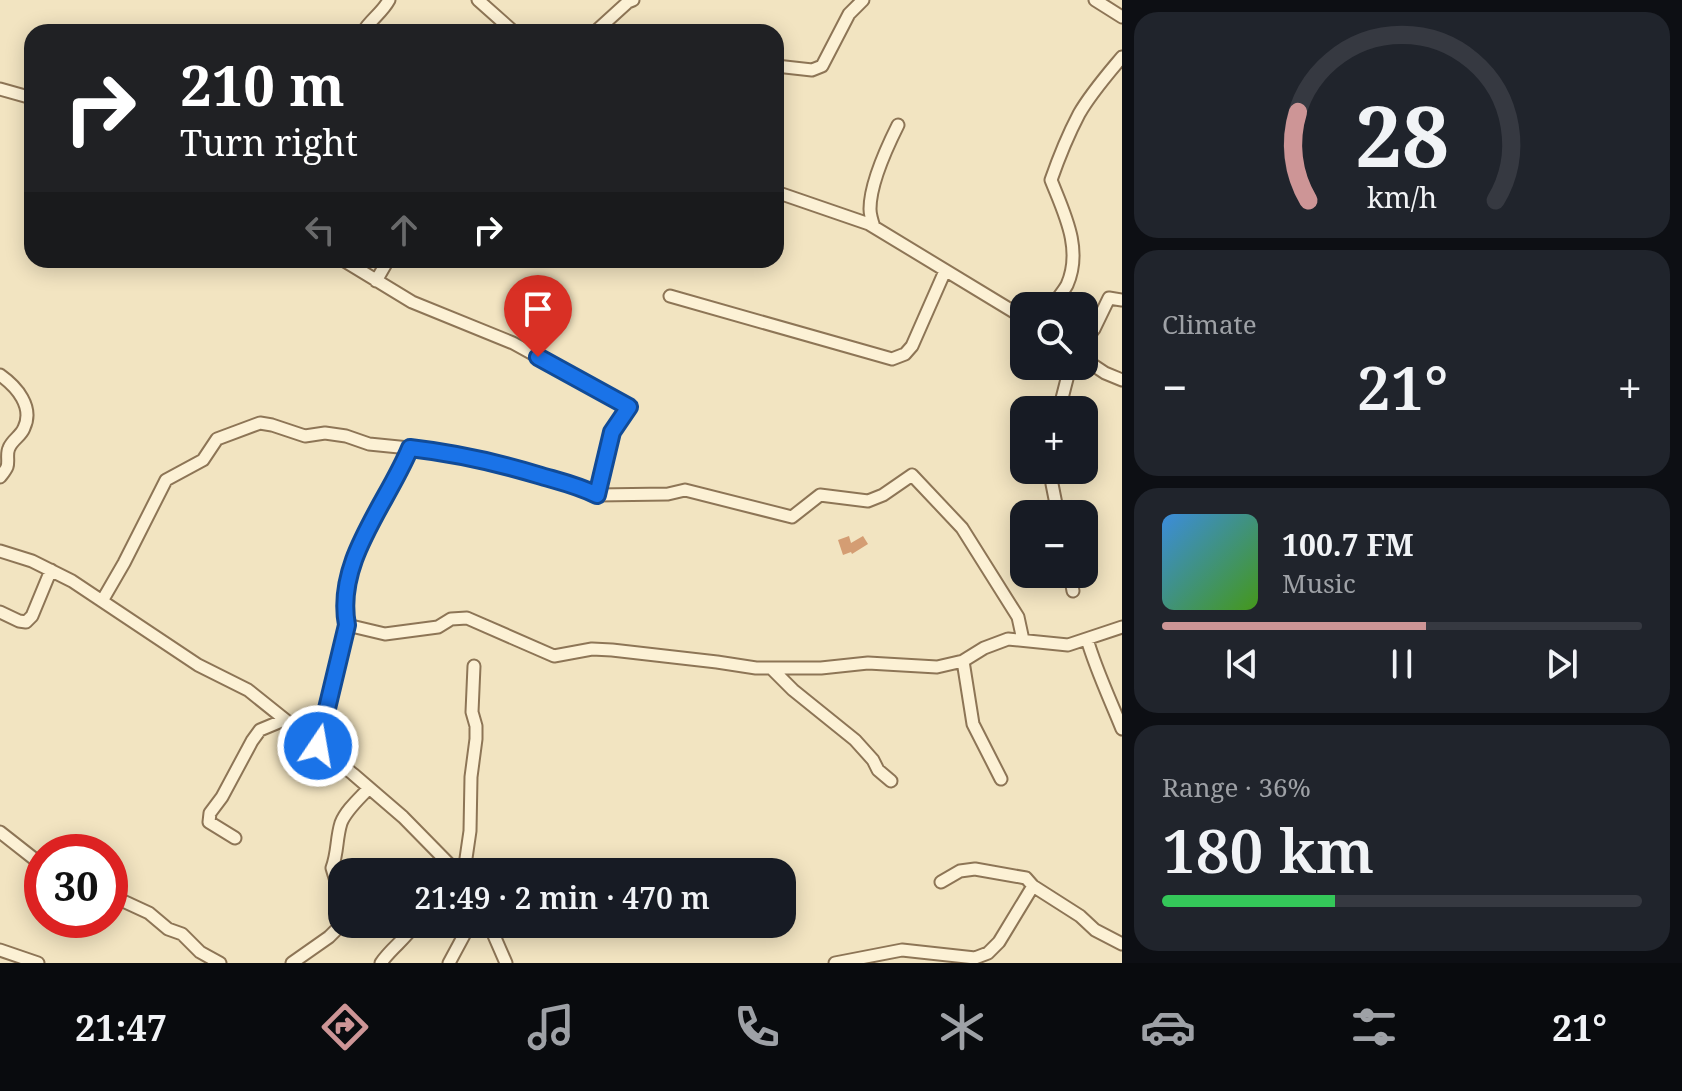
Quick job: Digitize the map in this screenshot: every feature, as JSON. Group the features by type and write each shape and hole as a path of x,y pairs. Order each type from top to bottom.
{"street":[{"path":"368,24 383,11 389,0"},
{"path":"478,0 505,24"},
{"path":"604,24 633,0"},
{"path":"784,67 812,70 822,66 849,14 863,0"},
{"path":"1095,0 1122,17"},
{"path":"1061,292 1074,257 1067,220 1051,180 1080,112 1122,57"},
{"path":"0,89 24,96"},
{"path":"874,227 869,212 872,196 886,147 898,125"},
{"path":"784,195 874,227 1010,310"},
{"path":"356,268 412,302 513,343 629,407 612,432 597,495"},
{"path":"376,281 383,268"},
{"path":"670,296 892,359 905,354 912,346 945,271"},
{"path":"1098,321 1109,298 1122,300"},
{"path":"1098,368 1122,380"},
{"path":"0,375 22,398 27,418 24,429 7,450 7,467 0,477"},
{"path":"102,601 166,480 203,460 217,439 260,423 305,436 325,433 369,444 464,455 576,485 597,495 668,494 685,490 792,517 820,495 868,501 883,495 912,475 962,528 1018,617 1023,640"},
{"path":"318,746 347,625 344,610 350,572 410,448"},
{"path":"0,551 32,561 72,581 198,665 248,690 369,788 444,858"},
{"path":"0,612 26,622 32,616 51,570"},
{"path":"347,625 385,634 438,627 451,619 467,618 554,656 592,649 612,650 756,668 821,668 868,663 937,667 963,661 984,648 1008,639 1068,645 1122,627"},
{"path":"1087,639 1096,670 1122,729"},
{"path":"963,661 973,724 1001,779"},
{"path":"466,858 476,739 472,712 474,666"},
{"path":"771,668 855,740 878,770 891,781"},
{"path":"235,838 209,822 210,813 260,730 284,720"},
{"path":"336,858 342,820 369,788"},
{"path":"0,832 24,851"},
{"path":"941,882 960,871 975,869 1026,878 1095,930 1122,944"},
{"path":"835,963 902,950 975,958 988,953 999,942 1033,886"},
{"path":"128,903 149,913 168,929 182,934 200,952 220,963"},
{"path":"292,963 328,938"},
{"path":"381,963 405,938"},
{"path":"449,963 462,938"},
{"path":"495,938 506,963"},
{"path":"0,950 38,963"}],"building":[{"path":"849,536 851,543 863,536 868,544 852,554 843,555 838,540"}],"route":[{"path":"318,746 347,625 344,610 350,572 410,448 504,464 576,485 597,495 612,432 629,407 538,357"}]}
